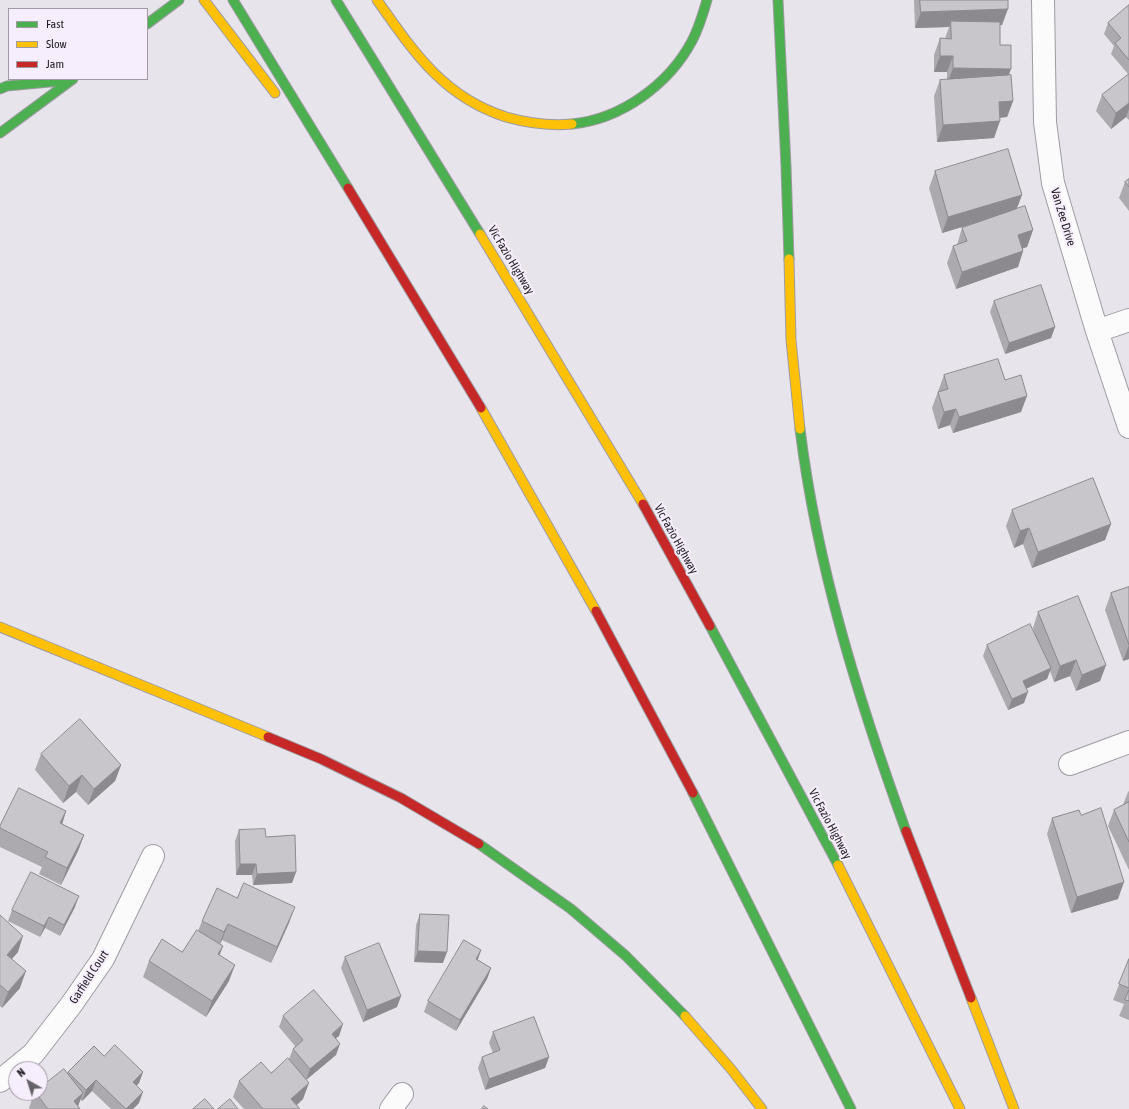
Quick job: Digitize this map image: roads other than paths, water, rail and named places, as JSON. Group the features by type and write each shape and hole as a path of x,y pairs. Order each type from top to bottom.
{"main road":[{"path":"148,23 179,0"},
{"path":"204,0 282,101"},
{"path":"233,0 445,345 589,597 740,883 851,1109"},
{"name":"Vic Fazio Highway","path":"336,0 517,293 664,540 820,830 960,1109"},
{"path":"377,0 421,59 443,83 465,99 498,115 530,123 563,124 596,119 628,106 656,87 675,67 690,46 704,13 707,0"},
{"path":"778,0 788,190 790,320 806,471 821,545 860,699 880,761 1014,1109"},
{"path":"0,89 7,86 72,80"},
{"path":"0,133 72,80"},
{"path":"292,114 350,190"},
{"path":"0,627 321,759 401,798 484,847 571,909 626,956 676,1005 731,1069 762,1109"}],"street":[{"name":"Van Zee Drive","path":"1043,0 1045,122 1053,182 1097,331 1129,427"},
{"path":"1097,331 1129,320"},
{"path":"1070,764 1129,742"},
{"name":"Garfield Court","path":"0,1081 34,1054 71,1005 102,959 153,856"}]}
